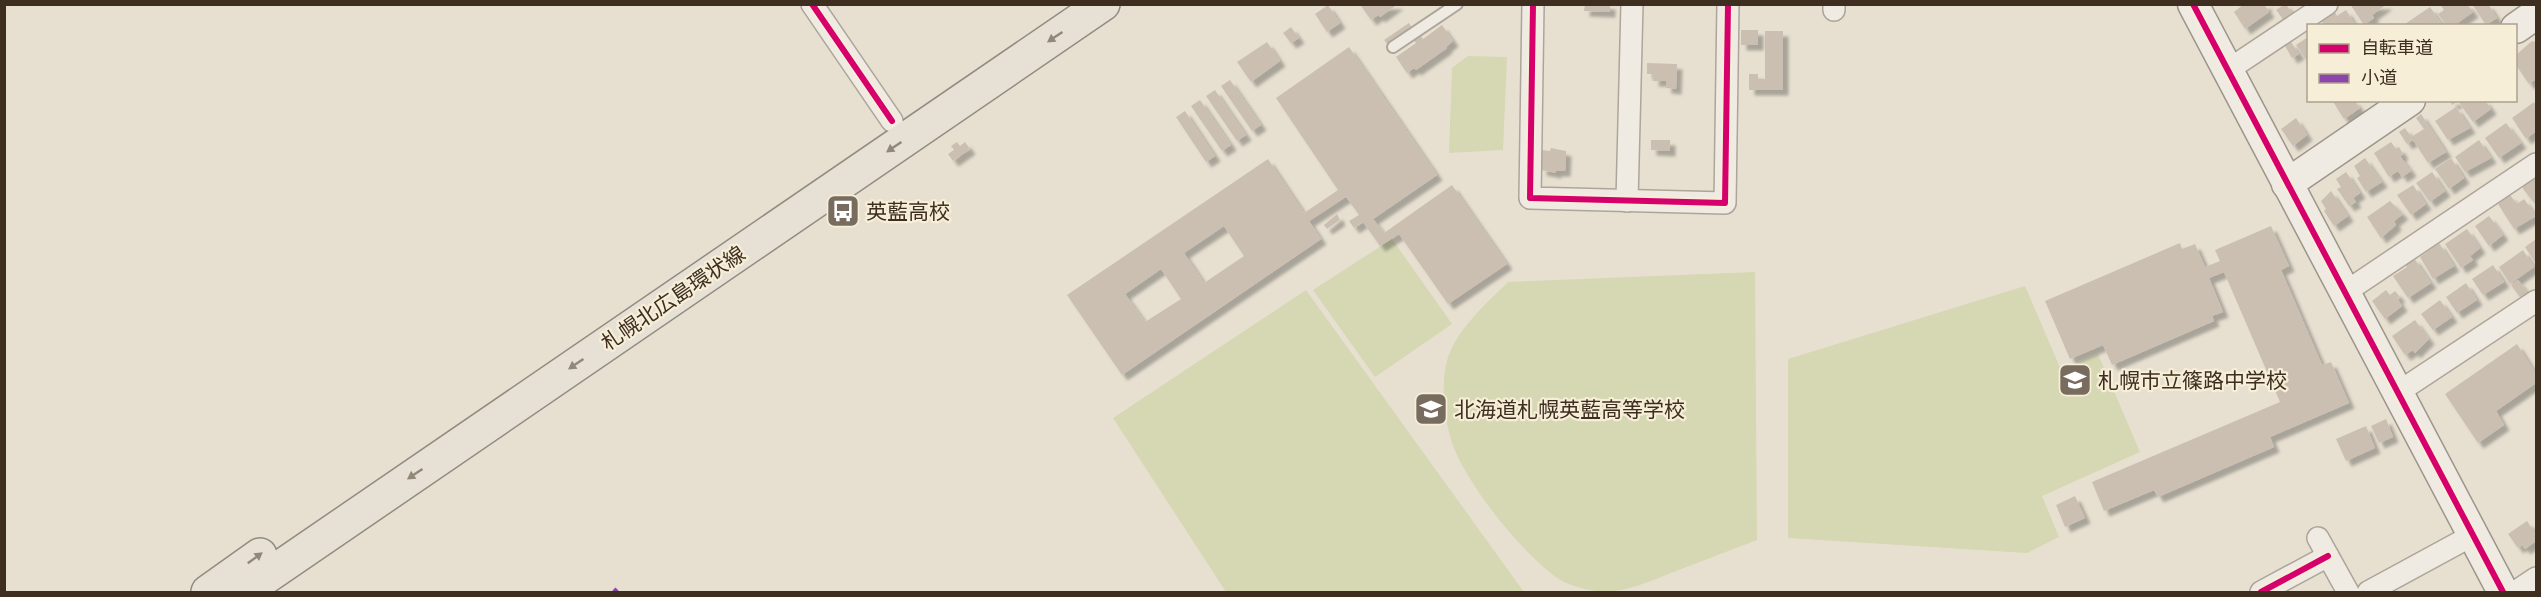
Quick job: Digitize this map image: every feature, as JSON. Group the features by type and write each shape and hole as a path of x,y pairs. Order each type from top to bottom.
{"main road":[{"name":"札幌北広島環状線","path":"208,592 281,539 1063,4"},
{"name":"札幌北広島環状線","path":"244,592 1103,4"}],"street":[{"path":"812,4 892,121"},
{"path":"1533,4 1530,198 1725,203 1728,4"},
{"path":"1627,201 1632,4"},
{"path":"2193,4 2503,592"},
{"path":"2228,70 2327,4"},
{"path":"2287,184 2407,102"},
{"path":"2344,293 2536,164"},
{"path":"2397,393 2536,301"},
{"path":"2368,592 2473,535"},
{"path":"2261,592 2323,547 2348,592"},
{"path":"2515,592 2536,578"}],"lane":[{"path":"1393,47 1449,7"}],"green space":[{"path":"1468,56 1507,57 1503,150 1449,153 1452,68"},
{"path":"1392,239 1452,324 1375,377 1313,290"},
{"path":"1755,272 1757,540 1647,583 1618,591 1579,588 1562,581 1531,556 1498,519 1459,460 1447,423 1444,377 1448,357 1459,336 1474,316 1508,282"},
{"path":"2025,286 2061,370 2098,354 2140,452 2042,496 2059,537 2027,553 1788,538 1788,359"},
{"path":"1306,290 1524,592 1226,592 1113,418"}],"building":[{"path":"1364,4 1398,4 1380,17 1378,15 1371,20 1361,6"},
{"path":"1585,4 1610,4 1610,12 1584,11"},
{"path":"2244,4 2268,4 2265,6 2269,12 2245,29 2234,12"},
{"path":"2281,4 2286,4 2294,16 2285,22 2276,10 2282,6"},
{"path":"2350,4 2387,4 2372,15 2374,18 2363,24"},
{"path":"2440,4 2467,4 2473,12 2456,24 2446,24 2438,14 2444,10"},
{"path":"2472,4 2488,4 2497,18 2485,24"},
{"path":"1328,5 1340,23 1327,32 1315,14"},
{"path":"2430,7 2442,24 2405,24"},
{"path":"2334,10 2337,16 2346,10 2355,24 2324,24 2320,19"},
{"path":"1409,23 1412,28 1388,45 1384,40"},
{"path":"1442,25 1453,41 1447,48 1416,70 1414,68 1407,73 1396,57 1416,43 1414,41 1421,36 1423,39"},
{"path":"1291,27 1299,38 1291,43 1283,33"},
{"path":"1741,30 1758,30 1758,45 1741,45"},
{"path":"1765,31 1783,31 1783,90 1749,90 1749,74 1758,74 1758,79 1765,79"},
{"path":"2307,38 2307,61 2296,45"},
{"path":"2532,41 2536,42 2536,79 2529,84 2517,66 2517,54"},
{"path":"1267,42 1280,61 1251,82 1237,62"},
{"path":"2291,42 2299,54 2292,58 2285,46"},
{"path":"1349,47 1437,175 1373,219 1384,233 1452,185 1507,264 1448,304 1399,234 1380,246 1363,222 1354,228 1349,221 1359,215 1347,198 1344,198 1309,221 1321,239 1122,375 1067,295 1268,159 1304,213 1338,190 1276,98","holes":["1224,226 1244,256 1204,283 1184,253","1161,269 1181,299 1145,322 1125,294"]},
{"path":"1647,63 1677,64 1676,89 1666,88 1666,81 1653,81 1654,74 1647,74"},
{"path":"1230,80 1261,125 1252,131 1221,86"},
{"path":"1215,90 1246,135 1237,141 1206,96"},
{"path":"1200,100 1231,145 1222,151 1191,106"},
{"path":"2333,102 2356,102 2360,108 2344,119"},
{"path":"2459,102 2486,102 2491,109 2473,122"},
{"path":"2534,102 2536,131 2526,139 2512,118"},
{"path":"2456,107 2470,128 2448,140 2435,121"},
{"path":"1185,111 1215,156 1206,162 1176,117"},
{"path":"2421,114 2446,152 2428,163 2413,140 2407,144 2399,132 2405,128 2411,137 2424,129 2416,118"},
{"path":"2296,118 2307,135 2293,146 2281,129"},
{"path":"2506,123 2521,143 2499,158 2485,138"},
{"path":"1651,140 1670,140 1670,151 1651,150"},
{"path":"2479,140 2491,158 2465,172 2455,157"},
{"path":"957,142 960,146 965,142 970,149 953,161 948,154 954,150 951,146"},
{"path":"2391,142 2396,149 2399,147 2403,154 2400,156 2411,171 2402,177 2398,171 2389,177 2374,153"},
{"path":"1551,148 1566,151 1565,171 1556,171 1556,173 1541,170 1542,150 1550,151"},
{"path":"2365,158 2382,182 2366,192 2357,178 2360,176 2354,166"},
{"path":"2451,158 2464,178 2449,189 2435,169"},
{"path":"2346,172 2360,193 2353,198 2356,202 2349,206 2337,189 2341,187 2336,179"},
{"path":"2432,172 2445,191 2430,202 2416,183"},
{"path":"2535,177 2536,205 2523,189 2523,186"},
{"path":"2413,185 2426,204 2411,215 2397,195"},
{"path":"2331,191 2348,216 2334,226 2324,211 2326,209 2321,201"},
{"path":"2510,195 2517,204 2524,199 2536,216 2514,229 2498,204"},
{"path":"2390,201 2403,214 2394,221 2396,225 2381,238 2367,217"},
{"path":"1337,214 1340,220 1327,229 1324,225"},
{"path":"2489,216 2503,235 2489,246 2475,226"},
{"path":"2271,226 2289,266 2281,270 2322,365 2331,362 2349,403 2270,437 2274,447 2158,497 2154,490 2104,511 2092,482 2280,402 2224,272 2209,278 2223,312 2212,316 2214,321 2112,365 2103,345 2070,359 2045,301 2180,243 2182,249 2195,244 2205,267 2220,261 2215,250"},
{"path":"2467,229 2480,248 2470,256 2473,260 2461,268 2445,244"},
{"path":"2536,239 2536,264 2525,247"},
{"path":"2439,243 2454,266 2433,279 2420,257"},
{"path":"2523,250 2534,267 2510,284 2499,267"},
{"path":"2414,258 2431,283 2408,298 2393,276 2407,267 2405,264"},
{"path":"2493,265 2504,282 2483,295 2472,279"},
{"path":"2518,280 2527,292 2520,297 2511,285"},
{"path":"2466,283 2477,300 2457,313 2446,297"},
{"path":"2386,290 2390,295 2395,291 2400,297 2397,298 2402,306 2385,319 2372,301"},
{"path":"2440,300 2452,317 2433,330 2421,314"},
{"path":"2415,320 2429,339 2415,353 2413,350 2405,355 2392,336"},
{"path":"2517,344 2536,374 2536,383 2496,411 2504,425 2478,443 2445,394"},
{"path":"2386,419 2393,437 2379,443 2371,426"},
{"path":"2366,426 2375,448 2346,461 2336,439"},
{"path":"2075,496 2085,518 2065,527 2056,505"},
{"path":"2527,521 2536,535 2536,541 2525,549 2522,545 2518,548 2508,534"}],"marked path":[{"path":"614,592 617,589"}],"cycle path":[{"path":"812,4 892,121"},
{"path":"1533,4 1530,198 1725,203 1728,4"},
{"path":"2193,4 2503,592"},
{"path":"2261,592 2328,556"}],"place":[{"name":"英藍高校","path":"843,211"},
{"name":"札幌市立篠路中学校","path":"2075,380"},
{"name":"北海道札幌英藍高等学校","path":"1431,409"}]}
